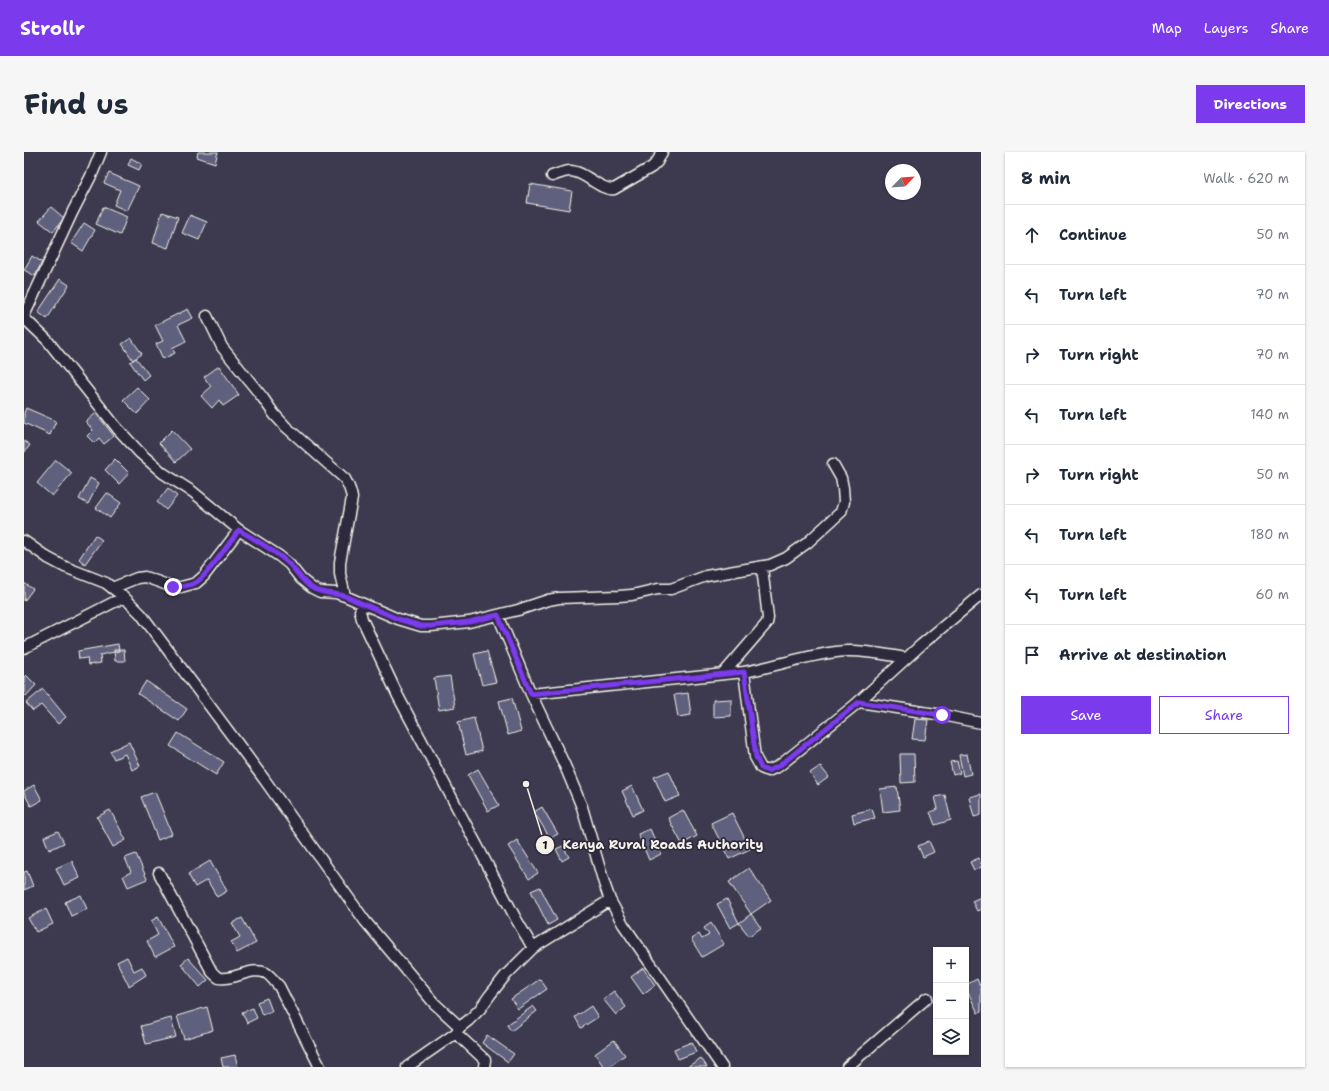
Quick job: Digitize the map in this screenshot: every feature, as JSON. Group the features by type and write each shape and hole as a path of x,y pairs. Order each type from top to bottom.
{"street":[{"path":"101,152 24,317 47,340 117,428 140,453 163,473 194,492 239,530 289,564 301,580 320,592 336,593 398,619 421,626 431,626 469,622 559,598 632,595 670,588 706,576 762,567 786,558 807,543 840,512 844,502 843,488 841,478 833,464"},
{"path":"552,176 563,172 577,172 607,188 614,188 652,167 657,162 662,152"},
{"path":"206,316 222,347 274,414 285,426 345,480 352,492 340,562 340,574 345,596"},
{"path":"112,588 137,578 145,577 173,587 181,587 196,583 204,576 239,530"},
{"path":"24,541 48,558 65,567 106,583 124,597 141,614 264,779 365,921 434,1003 485,1060 484,1067"},
{"path":"723,674 767,622 768,618 762,567"},
{"path":"744,672 756,757 761,768 768,771 779,766 859,702 907,658 981,595"},
{"path":"24,648 124,597"},
{"path":"362,604 360,611 362,619 398,696 516,920 533,948"},
{"path":"498,615 531,694 565,766 582,807 597,863 610,900 623,924 722,1067"},
{"path":"531,694 744,672 814,656 846,651 868,652 907,658"},
{"path":"859,702 942,715 981,723"},
{"path":"159,873 212,972 218,978 226,978 256,971 265,973 272,978 279,986 320,1067"},
{"path":"407,1067 458,1030 469,1020 480,1009 506,976 533,948 610,900"},
{"path":"847,1067 927,998"}],"building":[{"path":"198,152 218,152 215,163 197,157"},
{"path":"131,158 142,164 139,170 128,165"},
{"path":"109,173 139,186 127,211 114,205 120,190 104,183"},
{"path":"530,184 572,191 569,210 527,203"},
{"path":"51,207 64,218 53,232 39,221"},
{"path":"103,207 127,217 120,235 96,224"},
{"path":"162,212 178,217 168,248 153,243"},
{"path":"190,215 207,222 199,240 182,233"},
{"path":"84,223 95,230 83,251 71,243"},
{"path":"32,256 42,262 35,276 24,270"},
{"path":"60,279 69,285 47,319 38,312"},
{"path":"188,309 193,318 178,325 186,341 172,348 175,353 163,359 156,344 163,341 155,325"},
{"path":"131,338 142,354 133,360 122,344"},
{"path":"136,358 149,375 143,380 130,362"},
{"path":"219,366 239,395 223,406 219,400 212,408 201,396 211,387 204,377"},
{"path":"137,387 150,400 137,414 123,400"},
{"path":"26,408 56,421 50,435 24,423 24,413"},
{"path":"96,413 114,436 104,444 99,438 94,443 87,436 93,430 86,422"},
{"path":"172,430 190,449 176,462 159,443"},
{"path":"24,441 30,445 24,453"},
{"path":"115,459 129,473 119,484 105,470"},
{"path":"56,460 72,473 52,496 37,483"},
{"path":"90,478 99,483 88,504 79,499"},
{"path":"168,488 177,496 166,510 157,502"},
{"path":"107,493 121,503 110,518 96,508"},
{"path":"95,535 102,540 85,564 79,559"},
{"path":"24,583 33,589 24,601"},
{"path":"118,644 119,651 100,655 101,663 88,665 87,658 79,659 78,651"},
{"path":"114,650 124,650 125,661 115,661"},
{"path":"487,651 496,682 482,685 474,654"},
{"path":"26,675 36,685 26,696 24,694 24,677"},
{"path":"450,676 455,707 439,710 434,678"},
{"path":"146,681 187,709 179,721 138,694"},
{"path":"43,689 66,717 58,724 41,705 33,711 26,703"},
{"path":"688,693 691,715 678,717 674,695"},
{"path":"512,698 521,731 508,735 499,701"},
{"path":"731,699 731,716 713,717 713,700"},
{"path":"474,718 482,751 466,755 458,722"},
{"path":"915,719 928,720 925,740 912,739"},
{"path":"178,733 224,762 216,775 170,746"},
{"path":"129,742 140,766 132,770 125,754 114,759 110,751"},
{"path":"900,754 914,754 915,782 901,783"},
{"path":"967,754 971,774 963,776 959,755"},
{"path":"957,761 960,773 953,775 950,762"},
{"path":"820,766 829,777 818,785 810,773"},
{"path":"478,769 499,805 488,811 468,775"},
{"path":"669,771 680,796 665,802 654,777"},
{"path":"34,785 42,800 31,806 24,791"},
{"path":"632,786 643,810 633,815 622,791"},
{"path":"897,787 900,810 883,812 880,789"},
{"path":"155,792 172,834 158,840 141,797"},
{"path":"981,794 981,815 974,817 969,797"},
{"path":"945,795 951,820 935,825 930,812 938,809 935,797"},
{"path":"542,807 558,834 550,838 534,812"},
{"path":"872,809 875,818 854,823 852,814"},
{"path":"110,810 126,840 113,847 97,817"},
{"path":"683,810 697,836 682,844 668,818"},
{"path":"732,813 750,849 729,859 711,823"},
{"path":"650,829 661,854 649,860 638,834"},
{"path":"58,831 64,843 49,850 44,837"},
{"path":"517,840 538,873 529,879 508,846"},
{"path":"929,841 934,852 923,857 918,846"},
{"path":"563,846 569,857 562,861 556,849"},
{"path":"136,854 147,879 128,887 123,876 131,872 125,858"},
{"path":"979,858 981,867 974,870 970,862"},
{"path":"72,861 80,878 64,885 56,868"},
{"path":"210,861 227,891 217,897 207,880 195,887 188,874"},
{"path":"749,868 771,900 751,914 729,882"},
{"path":"27,871 33,886 24,890 24,872"},
{"path":"540,887 557,920 548,925 531,891"},
{"path":"81,895 87,909 71,916 65,902"},
{"path":"981,897 981,909 977,911 972,901"},
{"path":"727,899 739,923 730,928 717,904"},
{"path":"46,909 53,924 36,932 28,918"},
{"path":"751,914 761,928 749,936 739,923"},
{"path":"158,917 174,947 155,957 147,941 158,935 151,921"},
{"path":"242,918 256,943 237,953 231,942 240,937 232,923"},
{"path":"711,923 724,944 702,957 691,939 699,934 702,939 709,935 704,928"},
{"path":"127,957 134,971 142,967 146,975 129,986 117,962"},
{"path":"188,958 208,980 200,987 181,964"},
{"path":"643,968 655,985 643,994 631,977"},
{"path":"540,979 547,989 518,1009 511,999"},
{"path":"977,979 981,988 981,1011 978,1013 969,994 969,983"},
{"path":"614,991 626,1007 616,1015 603,999"},
{"path":"267,998 272,1011 262,1015 257,1002"},
{"path":"533,1006 537,1011 511,1031 507,1025"},
{"path":"591,1006 598,1017 581,1028 575,1017"},
{"path":"207,1007 213,1030 184,1039 177,1016"},
{"path":"253,1008 257,1018 247,1023 242,1012"},
{"path":"171,1018 176,1037 146,1044 141,1026"},
{"path":"487,1035 514,1054 508,1062 482,1043"},
{"path":"614,1040 625,1055 609,1067 604,1067 595,1054"},
{"path":"692,1042 696,1052 678,1059 674,1049"},
{"path":"235,1055 238,1067 223,1067 221,1058"},
{"path":"701,1058 707,1067 687,1067"}],"place":[{"name":"Kenya Rural Roads Authority","path":"526,784"}],"route":[{"path":"173,587 181,587 196,583 204,576 239,530 279,556 289,564 301,580 312,588 320,592 336,593 345,596 412,624 431,626 469,622 498,615 531,694 744,672 756,757 761,768 768,771 779,766 859,702 942,715"}]}
